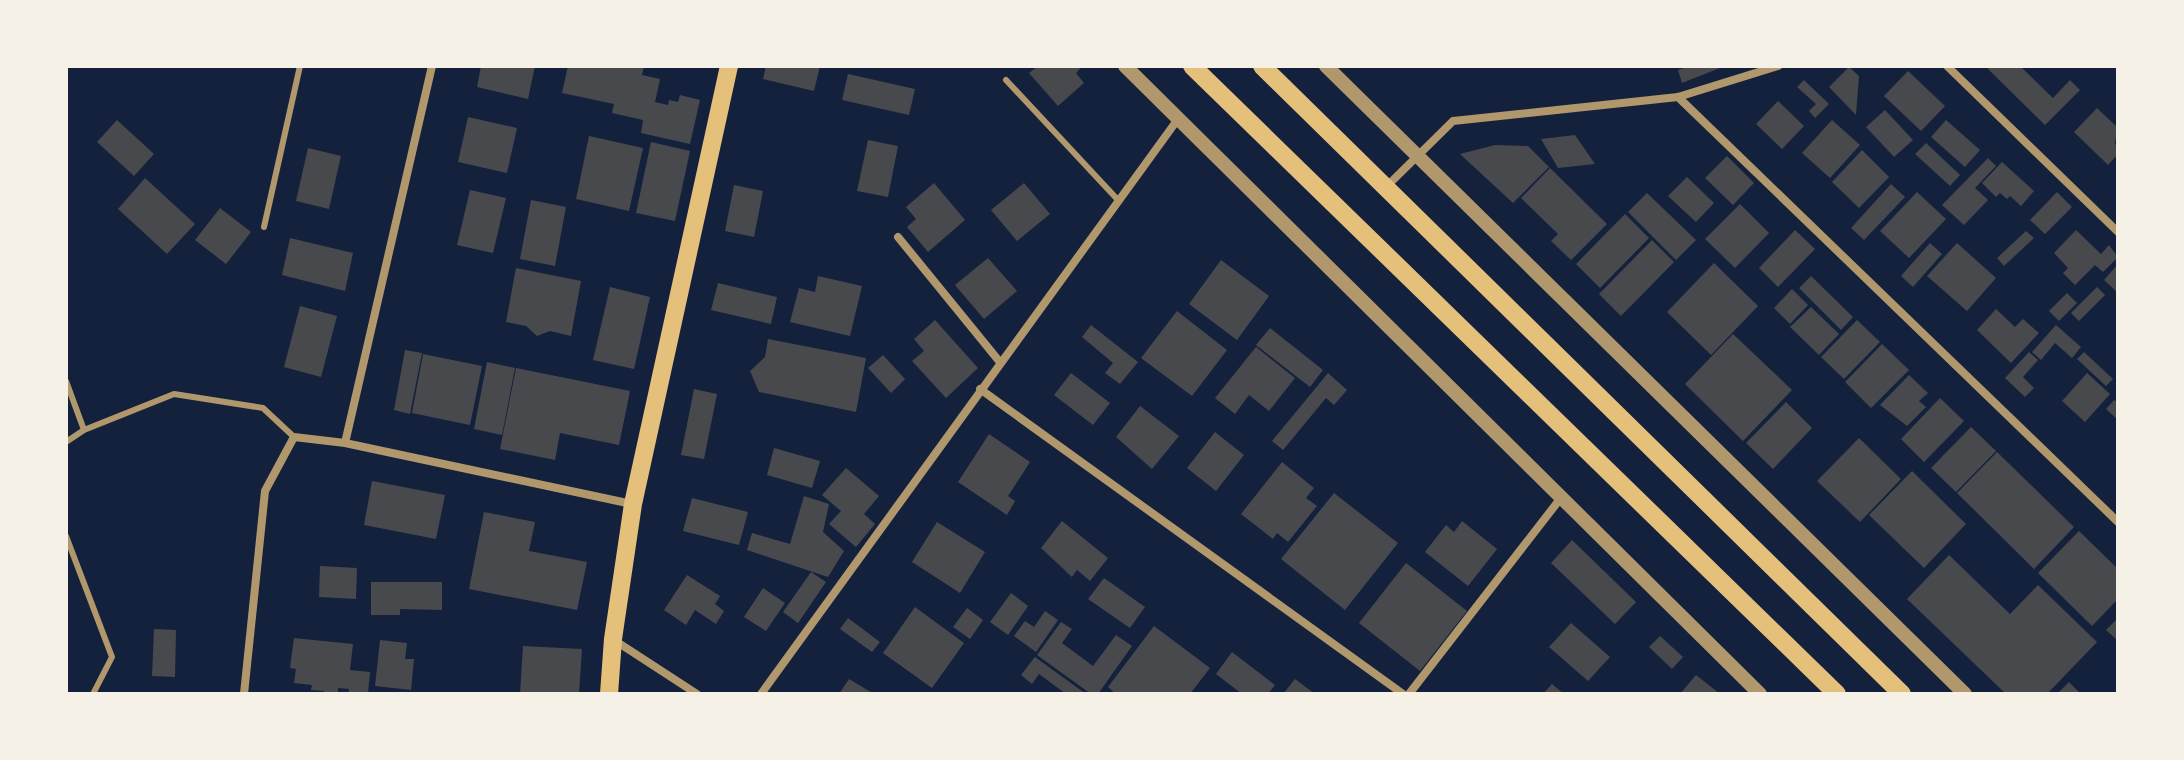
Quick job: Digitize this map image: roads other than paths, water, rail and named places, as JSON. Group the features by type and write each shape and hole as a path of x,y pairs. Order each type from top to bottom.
{"main road":[{"path":"609,694 613,639 633,504 729,66"},
{"path":"1192,66 1837,694"},
{"path":"1262,66 1902,694"}],"street":[{"path":"345,443 432,66"},
{"path":"1125,66 1760,694"},
{"path":"1326,66 1965,694"},
{"path":"1384,189 1415,155 1453,121 1678,97 1778,66"},
{"path":"1947,66 2118,232"},
{"path":"1678,97 2118,522"},
{"path":"761,694 999,361 1178,119"},
{"path":"898,237 999,361"},
{"path":"980,389 1406,694 1560,499"},
{"path":"244,694 265,491 294,437 345,443 633,504"},
{"path":"613,639 697,694"}],"lane":[{"path":"264,227 300,66"},
{"path":"1006,80 1118,200"},
{"path":"66,381 84,430"},
{"path":"66,442 84,430 174,394 263,408 294,437"},
{"path":"66,536 112,657 93,694"}]}
